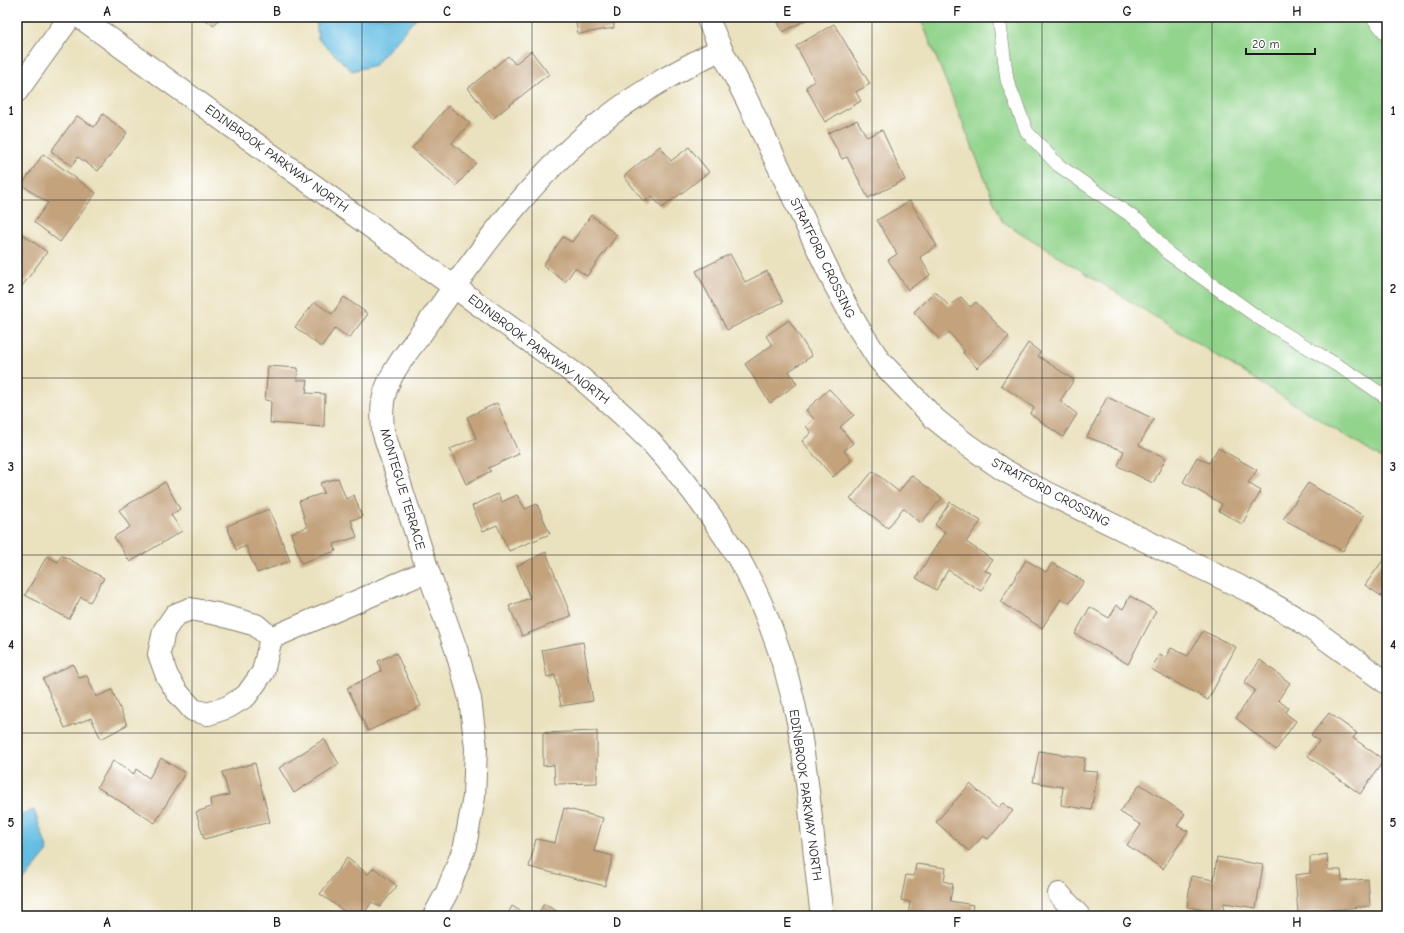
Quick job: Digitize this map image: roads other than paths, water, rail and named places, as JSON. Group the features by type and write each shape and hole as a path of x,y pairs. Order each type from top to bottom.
{"street":[{"path":"17,91 70,17"},
{"name":"EDINBROOK PARKWAY NORTH","path":"80,17 582,379 620,411 652,443 689,487 728,541 754,590 776,644 798,721 808,789 822,916"},
{"name":"STRATFORD CROSSING","path":"707,17 835,285 856,324 879,360 935,419 966,444 1002,469 1252,593 1298,619 1387,683"},
{"name":"MONTEGUE TERRACE","path":"434,916 447,892 465,846 474,797 476,748 470,699 456,649 428,571 383,431 382,409 386,390 397,367 455,286 513,208 542,175 605,118 642,92 678,70 721,49"},
{"path":"271,638 428,571"},
{"path":"190,609 217,614 256,625 271,638 263,672 246,696 228,707 208,714 192,710 176,692 167,676 159,654 164,631 175,615 190,609"},
{"path":"1059,894 1079,916"}],"lane":[{"path":"1000,17 1007,80 1027,132 1058,165 1143,224 1175,259 1259,318 1355,376 1387,398"},
{"path":"1372,17 1387,35"}],"water":[{"path":"316,17 417,17 375,65 352,71 318,39"},
{"path":"34,810 48,851 20,885 17,885 17,815"}]}
